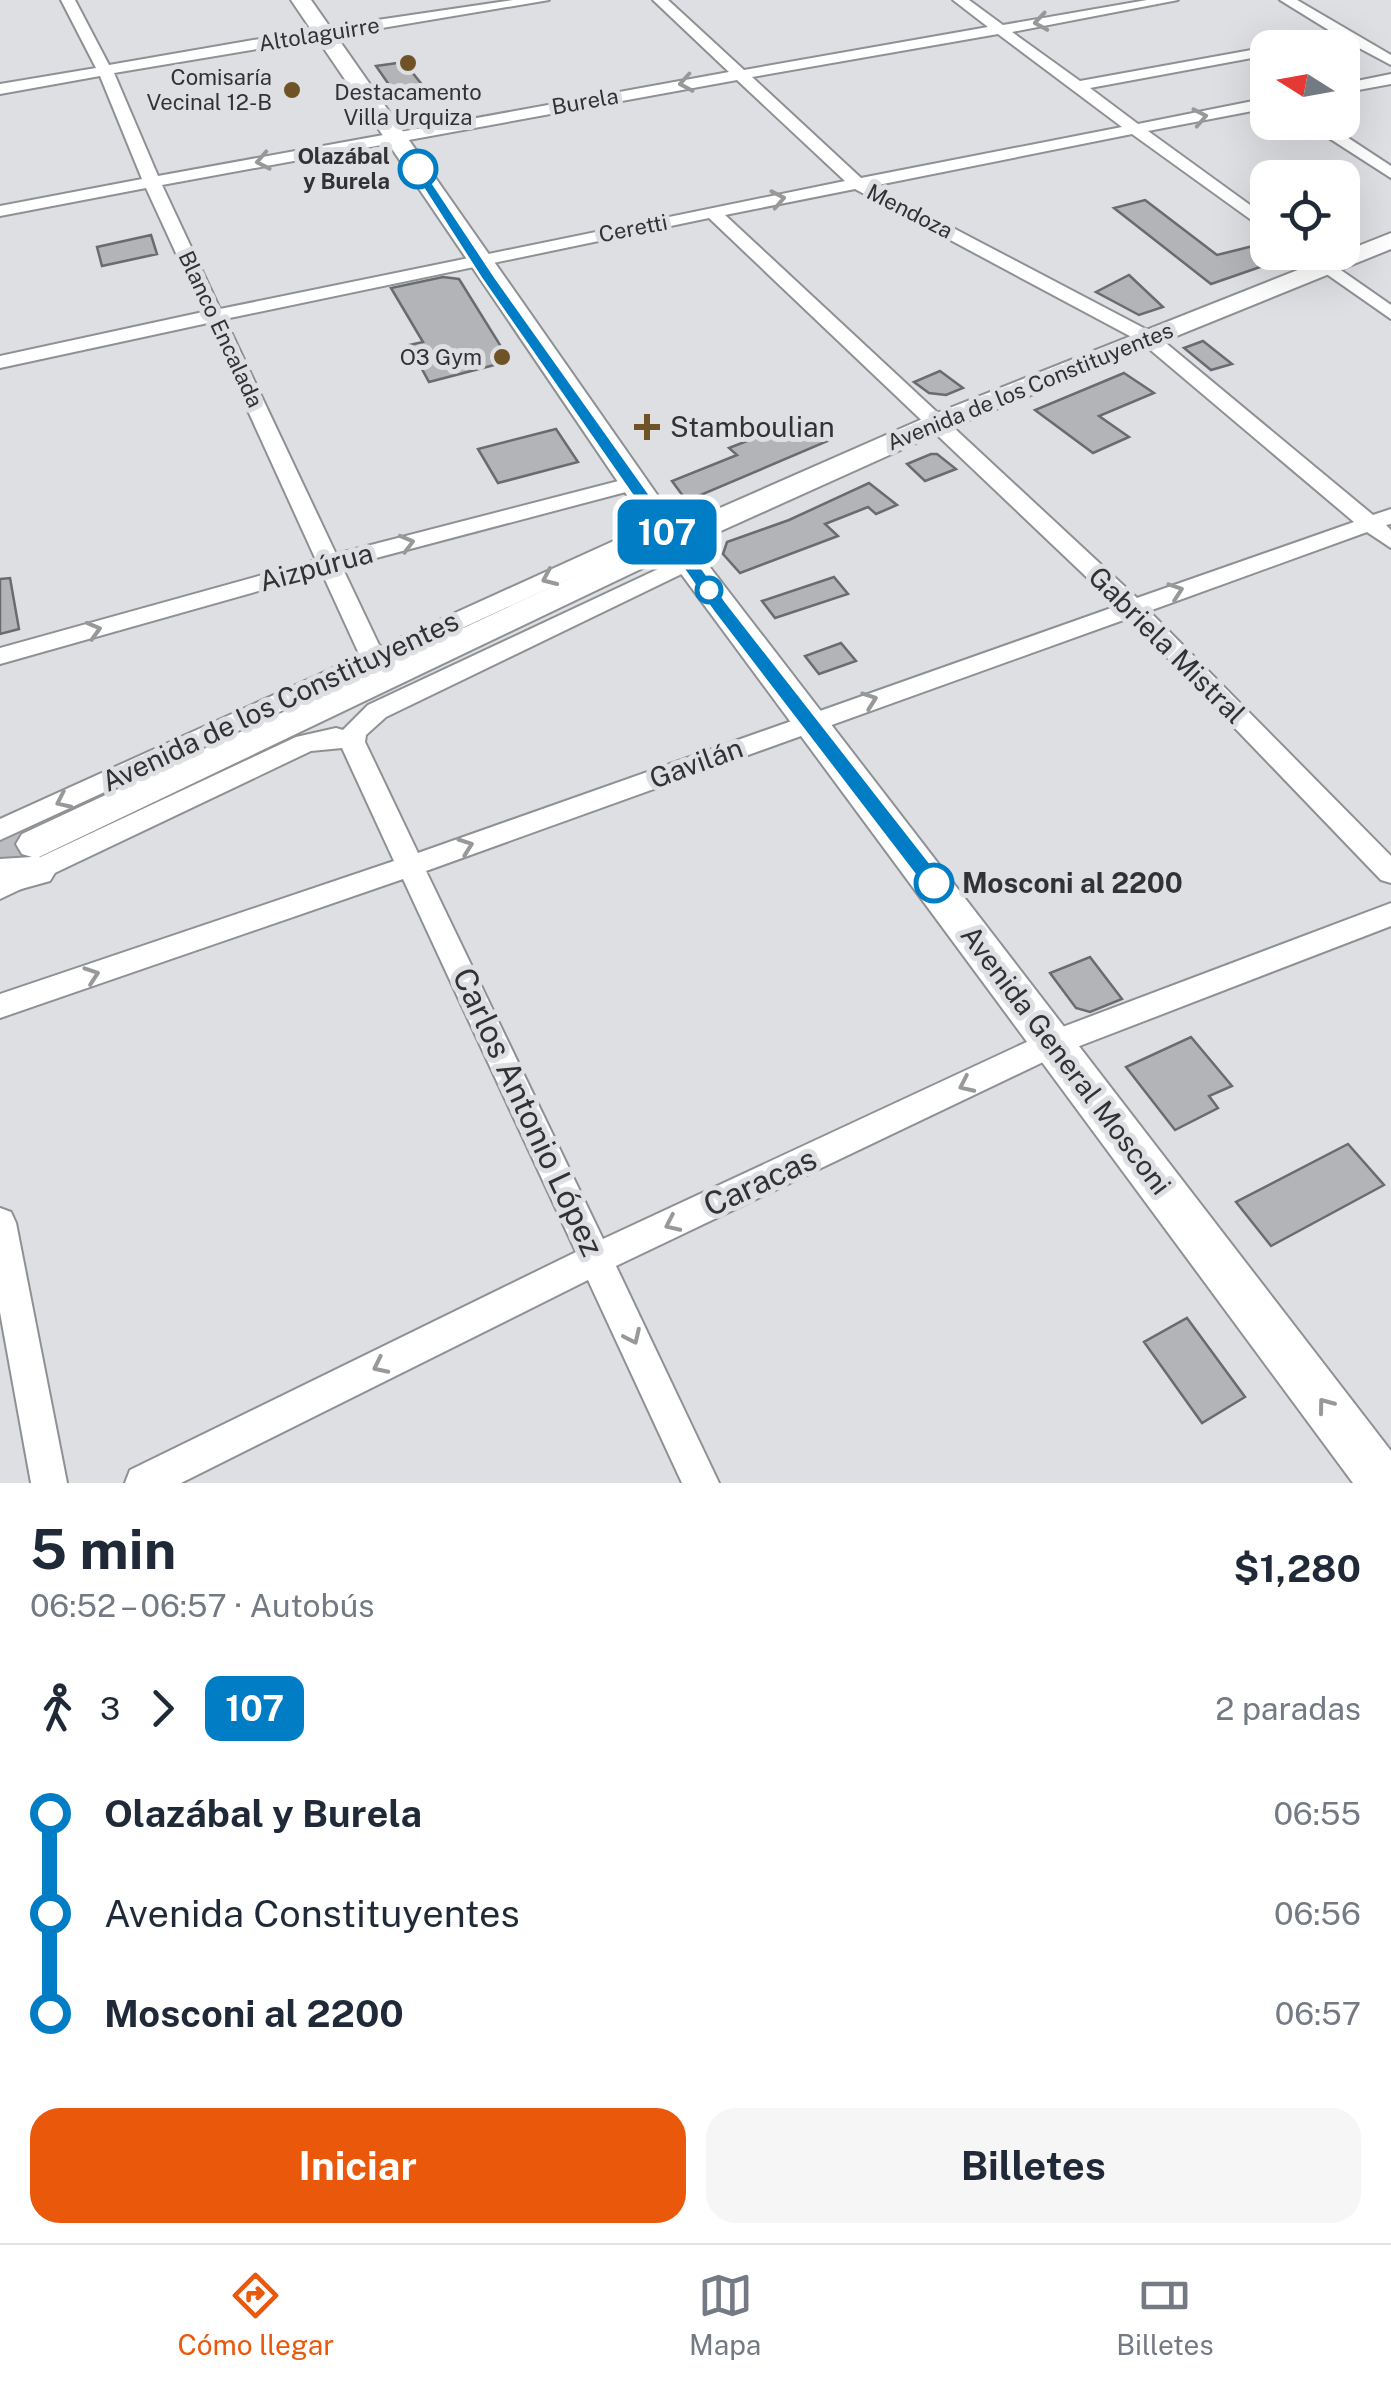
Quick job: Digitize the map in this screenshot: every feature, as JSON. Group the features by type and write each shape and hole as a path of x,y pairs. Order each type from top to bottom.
{"main road":[{"name":"Avenida General Mosconi","path":"301,0 681,552 1384,1483"},
{"name":"Avenida de los Constituyentes","path":"1360,248 1391,240"},
{"name":"Avenida de los Constituyentes","path":"24,863 681,552 721,518 936,423 1148,338 1292,270"}],"street":[{"name":"Blanco Encalada","path":"68,0 373,658"},
{"name":"Altolaguirre","path":"0,89 86,79 101,72 323,32 542,0"},
{"name":"Mendoza","path":"660,0 857,184 1148,338 1380,520 1391,541"},
{"path":"960,0 1250,213"},
{"name":"Burela","path":"0,212 394,135 1172,0"},
{"path":"1286,0 1338,30"},
{"path":"1360,43 1391,61"},
{"path":"1077,86 1250,53"},
{"path":"1360,85 1391,79"},
{"name":"Ceretti","path":"0,362 476,259 1250,107"},
{"path":"1340,140 1391,173"},
{"name":"Gabriela Mistral","path":"712,212 1131,606 1391,873"},
{"path":"1328,270 1391,312"},
{"name":"Aizpúrua","path":"0,656 330,563 634,484"},
{"name":"Gavilán","path":"0,1006 412,866 1380,520"},
{"name":"Avenida de los Constituyentes","path":"0,830 626,544 681,552"},
{"name":"Avenida de los Constituyentes","path":"0,888 24,863 305,743 336,737 352,742 355,730 377,711 681,552"},
{"name":"Carlos Antonio López","path":"352,742 700,1483"},
{"name":"Caracas","path":"143,1483 596,1259 1054,1043 1391,914"},
{"path":"0,1223 49,1483"}],"building":[{"path":"404,62 431,96 401,102 376,66"},
{"path":"1145,200 1217,255 1250,247 1251,270 1211,284 1114,208"},
{"path":"151,235 157,254 102,266 97,247"},
{"path":"1129,275 1163,307 1139,315 1096,292"},
{"path":"443,277 459,279 510,361 429,382 409,345 423,342 391,288"},
{"path":"1203,341 1232,364 1211,370 1184,348"},
{"path":"940,371 963,388 946,395 929,393 914,382"},
{"path":"1124,373 1154,393 1099,416 1129,437 1093,453 1035,410"},
{"path":"803,419 830,440 696,497 683,496 672,481 737,455 729,448"},
{"path":"556,429 578,462 498,483 478,449"},
{"path":"937,454 956,469 925,481 907,464"},
{"path":"869,483 897,505 876,514 868,507 825,524 838,536 740,573 723,554 727,542 789,520"},
{"path":"834,577 848,594 775,618 762,601"},
{"path":"10,578 19,629 0,634 0,579"},
{"path":"841,643 856,661 819,674 805,656"},
{"path":"1090,957 1122,999 1090,1012 1076,1008 1050,973"},
{"path":"1191,1037 1232,1086 1209,1096 1218,1108 1175,1130 1126,1067"},
{"path":"1348,1144 1384,1185 1271,1246 1236,1202"},
{"path":"1187,1318 1245,1397 1202,1423 1144,1342"}],"tunnel":[{"path":"0,859 35,844"}],"bus line":[{"name":"107","path":"418,169 488,278 720,606 934,883"}],"place":[{"name":"Destacamento Villa Urquiza","path":"408,63"},
{"name":"Comisaría Vecinal 12-B","path":"292,90"},
{"name":"Olazábal y Burela","path":"418,169"},
{"name":"O3 Gym","path":"502,357"},
{"name":"Stamboulian","path":"647,427"},
{"name":"Mosconi al 2200","path":"934,883"}]}
